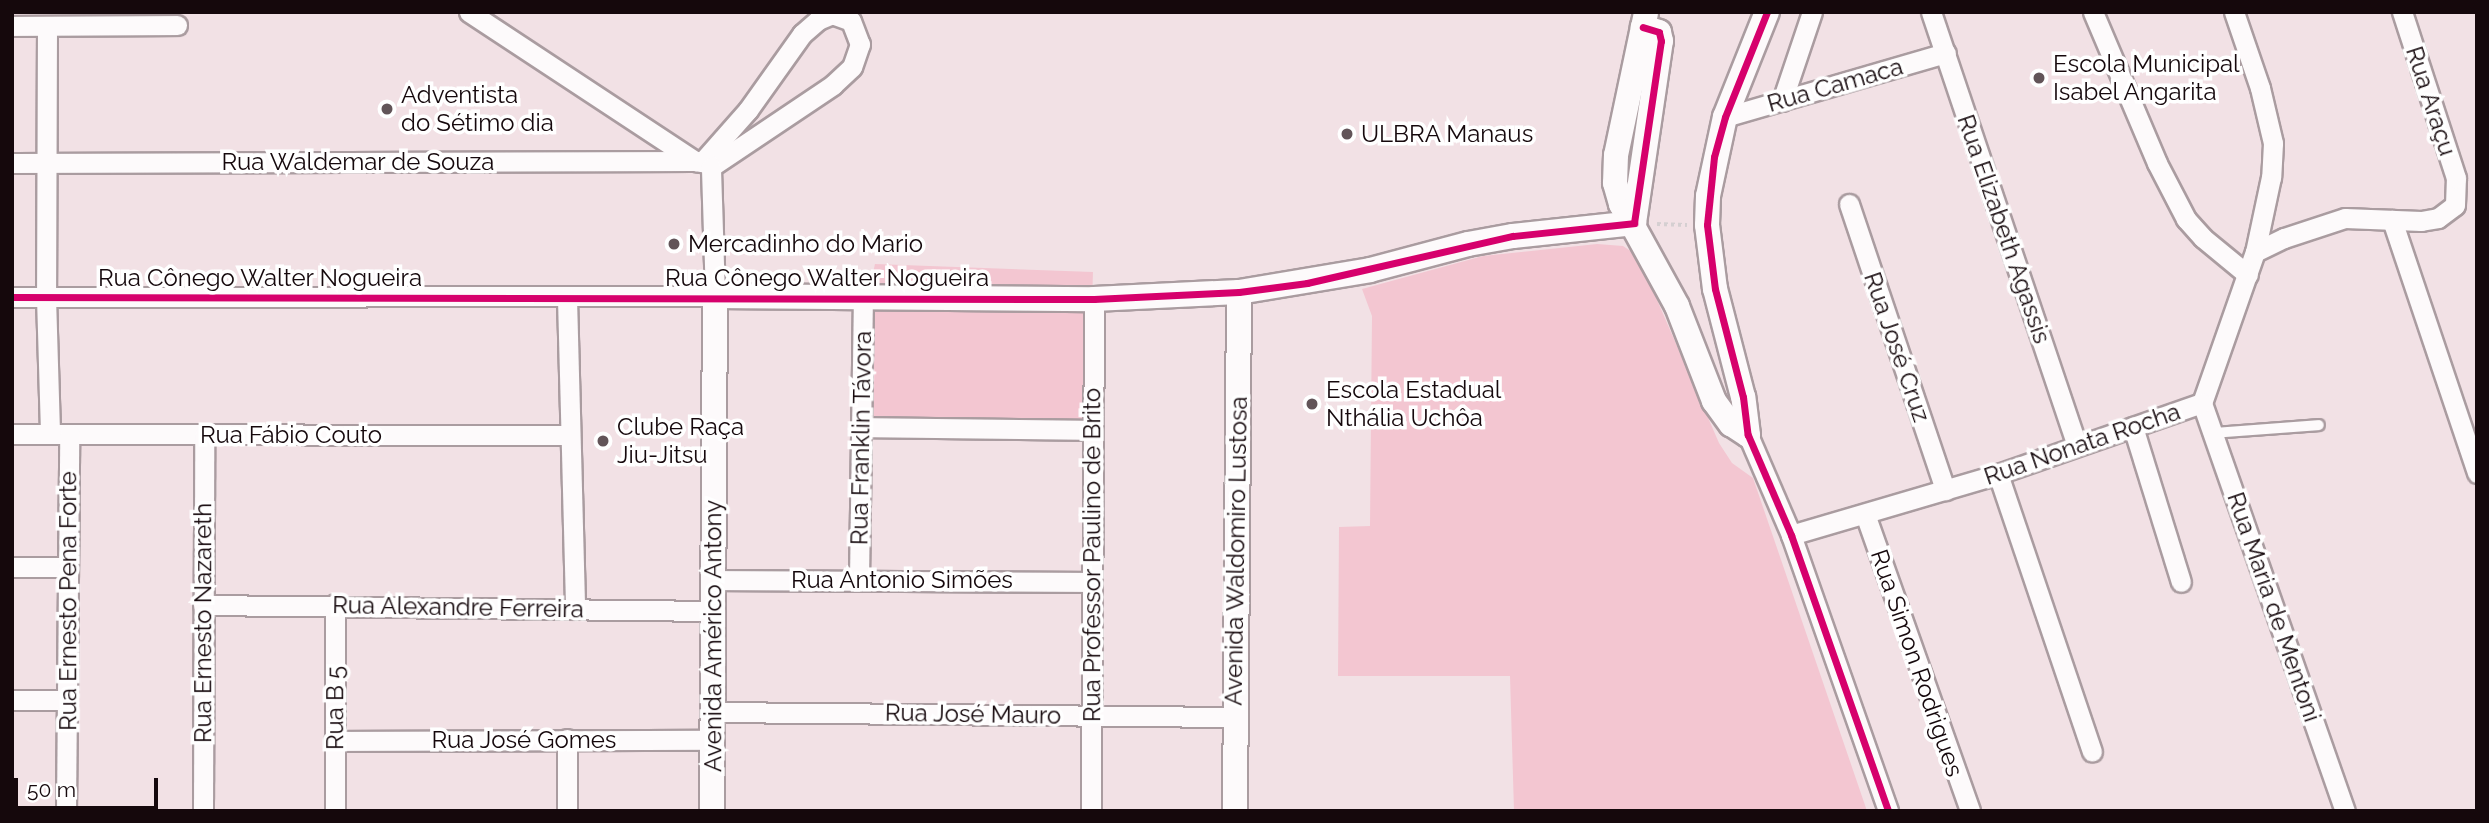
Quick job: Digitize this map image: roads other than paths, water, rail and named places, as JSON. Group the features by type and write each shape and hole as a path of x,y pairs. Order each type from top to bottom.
{"street":[{"path":"469,12 703,163"},
{"path":"1767,12 1725,117 1714,157 1707,225 1715,289 1743,397 1748,435 1791,535 1888,811"},
{"path":"1782,101 1812,12"},
{"name":"Rua Elizabeth Agassis","path":"1931,12 2077,445"},
{"path":"2093,12 2157,163 2186,219 2203,238 2248,275"},
{"name":"Rua Nonata Rocha","path":"1791,535 1998,474 2202,402 2248,275 2271,177 2273,143 2260,88 2234,12"},
{"name":"Rua Araçu","path":"2392,220 2438,218 2455,205 2458,192 2450,156 2402,12"},
{"path":"833,13 851,21 858,33 860,44 852,67 833,85 703,163 748,110 802,34 818,20 833,13"},
{"path":"1644,20 1616,155 1615,183 1621,204 1634,223 1677,306 1714,401 1731,424 1748,435"},
{"path":"12,26 177,24"},
{"name":"Rua Ernesto Pena Forte","path":"47,26 46,297 59,434 66,568 66,811"},
{"name":"Rua Camaca","path":"1725,117 1946,53"},
{"name":"Rua Waldemar de Souza","path":"12,163 703,163"},
{"name":"Avenida Américo Antony","path":"703,163 715,296 712,811"},
{"name":"Rua José Cruz","path":"1849,204 1945,490"},
{"path":"2255,252 2284,238 2345,218 2392,220 2477,473"},
{"name":"Rua Cônego Walter Nogueira","path":"12,297 567,299 715,296 1094,299 1238,292 1370,270 1468,244 1513,236 1634,223"},
{"name":"Avenida Waldomiro Lustosa","path":"1234,811 1238,292"},
{"name":"Rua Franklin Távora","path":"859,579 863,297"},
{"path":"567,299 575,609"},
{"name":"Rua Professor Paulino de Brito","path":"1091,811 1090,582 1094,299"},
{"name":"Rua Maria de Mentoni","path":"2202,402 2345,811"},
{"path":"862,427 1092,430"},
{"path":"2133,427 2181,582"},
{"name":"Rua Fábio Couto","path":"12,433 569,435"},
{"name":"Rua Ernesto Nazareth","path":"204,435 204,811"},
{"path":"1998,474 2092,751"},
{"name":"Rua Simon Rodrigues","path":"1865,514 1970,811"},
{"path":"12,567 66,568"},
{"name":"Rua Antonio Simões","path":"714,580 1090,582"},
{"name":"Rua Alexandre Ferreira","path":"203,605 335,604 713,611"},
{"name":"Rua B 5","path":"335,604 335,811"},
{"path":"12,700 67,700"},
{"name":"Rua José Mauro","path":"713,712 1234,717"},
{"path":"567,811 568,739"},
{"name":"Rua José Gomes","path":"334,741 713,740"}],"lane":[{"path":"2213,433 2319,425"}],"place":[{"name":"Escola Municipal Isabel Angarita","path":"2039,78"},
{"name":"Adventista do Sétimo dia","path":"387,109"},
{"name":"ULBRA Manaus","path":"1347,134"},
{"name":"Mercadinho do Mario","path":"674,244"},
{"name":"Escola Estadual Nthália Uchôa","path":"1312,404"},
{"name":"Clube Raça Jiu-Jitsu","path":"603,441"}]}
